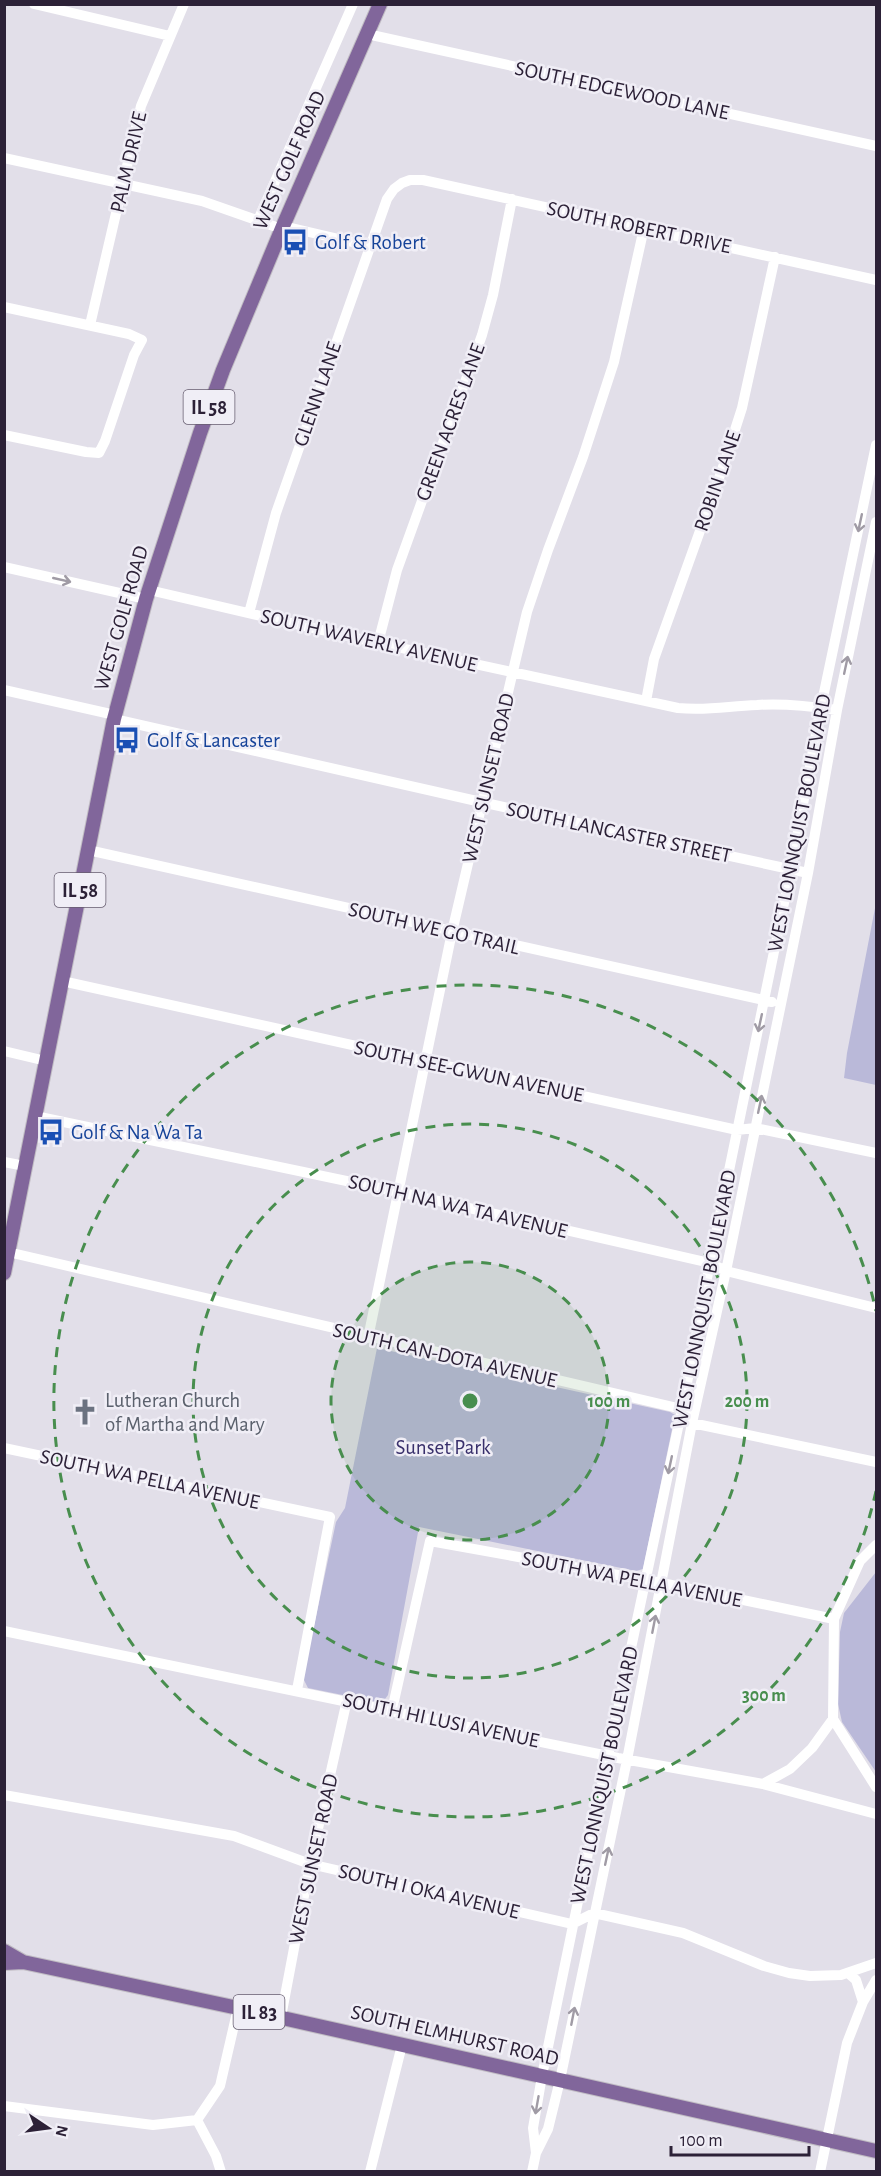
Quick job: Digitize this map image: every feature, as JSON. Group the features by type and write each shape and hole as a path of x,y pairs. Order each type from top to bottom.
{"main road":[{"name":"WEST GOLF ROAD","path":"4,1274 115,717 148,594 200,433 223,370 282,227 380,4"},
{"name":"SOUTH ELMHURST ROAD","path":"4,1951 23,1962"},
{"name":"SOUTH ELMHURST ROAD","path":"4,1963 23,1962 281,2017 876,2151"}],"street":[{"path":"34,4 170,36"},
{"name":"PALM DRIVE","path":"90,325 141,106 183,4"},
{"name":"WEST GOLF ROAD","path":"258,220 352,4"},
{"name":"SOUTH EDGEWOOD LANE","path":"367,34 876,146"},
{"path":"4,158 202,201 282,227 369,246"},
{"name":"SOUTH ROBERT DRIVE","path":"402,183 423,180 876,280"},
{"name":"GLENN LANE","path":"249,613 276,513 369,246 387,199 402,183"},
{"name":"GREEN ACRES LANE","path":"378,643 397,570 482,335 493,295 512,199"},
{"name":"WEST SUNSET ROAD","path":"368,1338 452,932 513,671 537,581 614,362 644,228"},
{"name":"ROBIN LANE","path":"646,701 654,659 742,408 775,257"},
{"path":"4,307 129,334 142,340 134,355 99,453 86,453 4,435"},
{"name":"WEST LONNQUIST BOULEVARD","path":"536,2153 533,2128 572,1924 682,1409 765,1001 821,707 876,446"},
{"name":"WEST LONNQUIST BOULEVARD","path":"532,2172 536,2153 548,2129 560,2080 627,1760 692,1423 726,1271 808,873 837,710 876,522"},
{"name":"SOUTH WAVERLY AVENUE","path":"4,567 249,613 378,643 699,711 774,704 837,710"},
{"name":"SOUTH LANCASTER STREET","path":"4,690 481,802 808,873"},
{"name":"SOUTH WE GO TRAIL","path":"88,850 781,1004"},
{"name":"SOUTH SEE-GWUN AVENUE","path":"62,981 737,1130 755,1128 876,1153"},
{"path":"4,1051 46,1061"},
{"name":"SOUTH NA WA TA AVENUE","path":"36,1116 399,1192 710,1263 726,1271 876,1308"},
{"path":"4,1162 25,1166"},
{"name":"SOUTH CAN-DOTA AVENUE","path":"8,1252 368,1338 682,1409"},
{"path":"682,1409 692,1423 876,1462"},
{"name":"SOUTH WA PELLA AVENUE","path":"4,1448 330,1517 297,1690"},
{"name":"SOUTH WA PELLA AVENUE","path":"392,1710 430,1541 662,1583 834,1619"},
{"path":"876,1545 860,1561 834,1619 833,1719 876,1787"},
{"name":"SOUTH HI LUSI AVENUE","path":"4,1631 347,1700 627,1760 763,1784 876,1814"},
{"name":"WEST SUNSET ROAD","path":"281,2017 310,1864 347,1700"},
{"path":"763,1784 790,1769 812,1748 833,1719"},
{"name":"SOUTH I OKA AVENUE","path":"4,1795 234,1836 310,1864 572,1924"},
{"path":"572,1924 594,1913 683,1933 756,1963 789,1973 810,1976 841,1975 876,1963"},
{"path":"848,1972 856,1980 863,2002"},
{"path":"820,2172 847,2043 863,2002 876,1980"},
{"path":"4,2106 153,2125 197,2120 220,2086 238,2008"},
{"path":"370,2172 402,2045"},
{"path":"197,2120 216,2156 221,2172"}],"green space":[{"path":"876,903 876,1085 844,1078"},
{"name":"Sunset Park","path":"377,1348 670,1412 675,1415 643,1569 636,1571 419,1527 388,1695 377,1702 308,1688 303,1678 336,1522 345,1508"},
{"path":"876,1572 876,1772 842,1722 838,1704 840,1632 844,1613"}],"place":[{"name":"Golf & Robert","path":"295,242"},
{"name":"Golf & Lancaster","path":"127,740"},
{"name":"Golf & Na Wa Ta","path":"51,1132"},
{"name":"Lutheran Church of Martha and Mary","path":"85,1412"}]}
